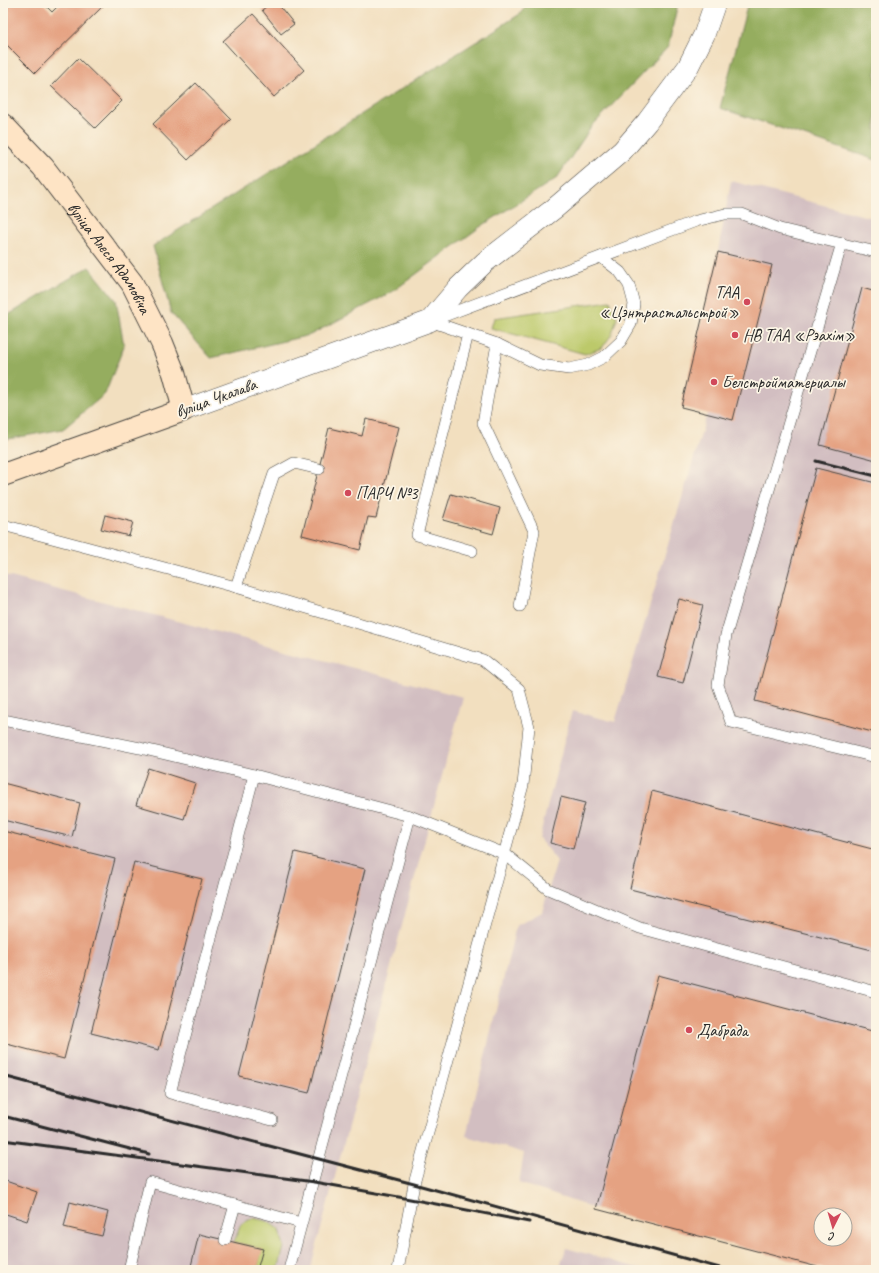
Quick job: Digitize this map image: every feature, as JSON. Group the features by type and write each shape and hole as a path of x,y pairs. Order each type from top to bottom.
{"street":[{"path":"430,321 458,288 485,262 555,208 622,151 647,122 688,67 704,35 715,3"},
{"name":"вуліца Алеся Адамовіча","path":"3,125 43,167 132,283 162,342 174,373 184,410"},
{"name":"вуліца Чкалава","path":"3,475 430,321"}],"lane":[{"path":"430,321 696,221 724,214 742,214 780,229 876,252"},
{"path":"842,243 726,635 718,685 731,722 876,757"},
{"path":"430,321 497,344 540,365 569,369 588,365 604,357 621,341 631,324 634,304 629,285 620,272 601,257"},
{"path":"468,334 417,535 472,551"},
{"path":"497,344 483,423 534,531 520,606"},
{"path":"236,587 274,474 294,463 320,469"},
{"path":"3,525 236,587 483,660 519,689 529,727 523,785 414,1184 398,1270"},
{"path":"3,720 140,748 254,775 410,816 505,854 548,890 640,928 876,992"},
{"path":"254,775 170,1093 272,1120"},
{"path":"289,1270 314,1182 410,816"},
{"path":"129,1270 150,1182 302,1222"},
{"path":"225,1240 235,1205"}],"shaded area":[{"path":"731,181 876,219 876,1270 829,1270 596,1209 519,1183 524,1153 466,1136 516,926 542,912 557,861 539,839 572,711 615,722 707,414 733,420 772,265 718,252"},
{"path":"3,575 463,697 310,1270 3,1270"},
{"path":"566,1248 645,1270 559,1270"}],"green space":[{"path":"528,3 678,3 668,47 592,126 557,178 480,227 392,292 310,335 211,358 171,313 153,246 520,14"},
{"path":"748,3 876,3 876,160 720,108"},
{"path":"89,267 116,300 124,346 105,394 63,429 3,440 3,318"},
{"path":"610,301 617,318 612,334 602,348 585,354 491,328 494,318"},
{"path":"253,1218 267,1221 280,1230 284,1247 278,1270 257,1270 262,1249 234,1242 241,1224"}],"building":[{"path":"8,3 46,3 44,4 52,12 61,3 106,3 35,73 3,41 3,8"},
{"path":"271,3 277,3 294,24 281,34 262,10"},
{"path":"253,14 304,70 274,97 223,41"},
{"path":"78,58 122,101 95,128 51,86"},
{"path":"196,83 231,119 188,160 153,124"},
{"path":"718,252 772,265 733,420 681,407"},
{"path":"862,288 876,292 876,460 820,445"},
{"name":"ПАРЧ №3","path":"366,419 399,427 376,518 368,517 360,550 302,535 329,428 362,436"},
{"path":"816,468 876,483 876,733 755,701"},
{"path":"451,494 500,508 493,534 443,520"},
{"path":"105,515 133,522 129,536 101,529"},
{"path":"679,599 703,605 683,683 658,677"},
{"path":"148,768 195,783 184,819 136,805"},
{"path":"3,783 80,803 72,837 3,820"},
{"path":"652,791 876,850 876,951 630,889"},
{"path":"561,797 585,803 573,849 550,843"},
{"path":"3,831 115,859 64,1059 3,1043"},
{"path":"295,852 365,869 309,1093 239,1076"},
{"path":"134,862 202,879 159,1050 91,1033"},
{"path":"658,975 876,1032 876,1270 829,1270 596,1209"},
{"path":"3,1180 37,1192 27,1221 3,1213"},
{"path":"70,1202 108,1212 102,1236 64,1227"},
{"path":"199,1234 263,1249 257,1270 190,1270"}],"railway":[{"path":"816,461 876,476"},
{"path":"3,1076 414,1184 727,1270"},
{"path":"3,1116 149,1154"},
{"path":"3,1140 314,1182 529,1222"}],"place":[{"name":"ТАА «Цэнтрастальстрой»","path":"747,302"},
{"name":"НВ ТАА «Рэахім»","path":"735,335"},
{"name":"Белстройматериалы","path":"714,382"},
{"name":"ПАРЧ №3","path":"348,493"},
{"name":"Дабрада","path":"689,1030"}]}
